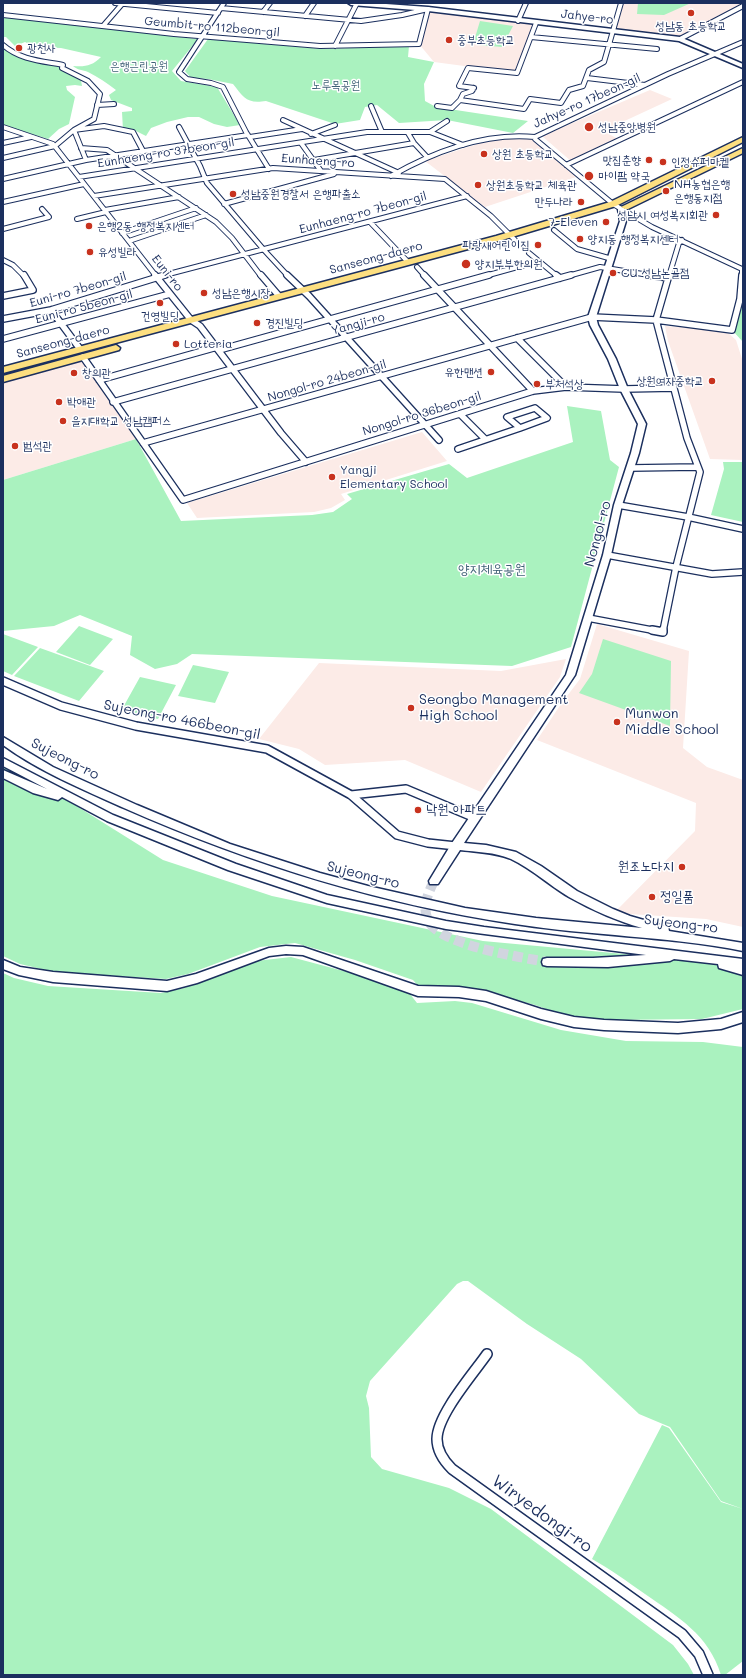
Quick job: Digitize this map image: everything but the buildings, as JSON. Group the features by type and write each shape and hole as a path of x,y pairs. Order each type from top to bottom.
{"main road":[{"name":"Jahye-ro","path":"351,3 428,9 518,21 680,39 743,66"},
{"path":"428,9 431,3"},
{"name":"Sanseong-daero","path":"3,370 200,326 417,267 513,238 613,204 743,139"},
{"name":"Sanseong-daero","path":"3,379 191,320 279,296 408,262 554,230 621,209 743,150"},
{"path":"592,317 612,259 623,221 621,209"},
{"name":"Nongol-ro","path":"434,881 570,675 607,555 618,505 638,443 642,424 594,325 592,317"},
{"name":"Sujeong-ro","path":"3,740 44,766 174,826 242,853 326,880 415,902 516,920 686,937 743,947"},
{"path":"3,762 110,818 232,867 327,899 447,925 743,963"},
{"path":"3,774 36,790 74,800"},
{"path":"456,846 486,849 512,855 537,869 573,894 609,912 628,920 686,937"},
{"path":"3,964 19,971 53,977 167,986 197,978 269,952 286,950 303,951 418,991 459,992 486,996 541,1014 574,1022 678,1028 722,1024 743,1017"},
{"path":"547,962 594,964 682,955"},
{"path":"706,959 743,971"}],"street":[{"path":"115,3 218,13"},
{"path":"103,26 122,3"},
{"path":"168,8 172,3"},
{"name":"Eunhaeng-ro","path":"224,3 179,72 187,79 211,83 223,87 256,149 268,168 408,178 445,179 501,225 513,238"},
{"path":"263,12 270,3"},
{"path":"305,16 314,3"},
{"path":"518,21 526,3"},
{"path":"460,100 524,109 530,99 561,103 569,90 583,86 589,70 604,62 608,44 614,32 621,3"},
{"path":"335,46 357,4"},
{"path":"680,39 743,6"},
{"path":"221,8 348,20 368,20 428,9"},
{"name":"Geumbit-ro 112beon-gil","path":"3,15 201,37 335,46 419,44 428,9"},
{"path":"437,106 452,108 460,100 463,94 472,91 474,88 459,86 468,68 517,73 536,23"},
{"path":"530,37 656,49"},
{"name":"Jahye-ro 17beon-gil","path":"391,176 427,157 463,145 510,135 522,134 535,136 743,42"},
{"path":"3,45 7,50 14,54 30,59 63,65 62,68 75,73 98,90 100,94 94,119 74,130 55,146 3,158"},
{"path":"738,45 743,47"},
{"path":"587,78 645,85"},
{"path":"566,165 743,82"},
{"path":"97,105 114,104"},
{"path":"371,106 382,132"},
{"path":"283,120 311,134 398,172 408,178"},
{"path":"430,132 447,121"},
{"path":"74,130 110,125 133,132 143,151"},
{"path":"311,134 335,125"},
{"name":"Euni-ro","path":"3,127 55,146 170,294 191,320 200,326 281,433 306,462"},
{"path":"179,127 206,178 207,183 224,204 264,250 309,296 439,440"},
{"path":"3,179 86,160 188,144 302,129"},
{"path":"74,130 86,160"},
{"name":"Eunhaeng-ro 37beon-gil","path":"80,177 367,132 382,132 409,136 430,132"},
{"path":"430,132 463,145"},
{"path":"3,143 31,136"},
{"path":"409,136 427,157"},
{"path":"535,136 535,139 613,204 652,227 742,268"},
{"path":"301,142 321,171"},
{"path":"314,160 414,143"},
{"path":"81,148 107,150 179,196 216,222 232,238 279,296"},
{"path":"94,196 268,168"},
{"path":"224,204 340,172"},
{"path":"3,202 84,184"},
{"path":"77,219 105,211 179,196"},
{"name":"Eunhaeng-ro 7beon-gil","path":"244,254 467,196"},
{"path":"122,232 195,207"},
{"path":"3,228 49,217 42,209"},
{"path":"129,240 206,215"},
{"path":"370,222 408,262"},
{"path":"554,230 577,249 612,259"},
{"path":"588,618 663,632 676,567 700,472 697,467 674,388 656,320 679,243 682,240"},
{"path":"529,253 560,278"},
{"name":"Euni-ro 7beon-gil","path":"3,320 51,310 157,277 244,254"},
{"path":"3,260 22,271 33,290 3,296"},
{"path":"99,380 330,320 539,261"},
{"path":"417,267 533,391"},
{"name":"Yangji-ro","path":"113,402 600,267 668,278"},
{"name":"Nongol-ro 24beon-gil","path":"143,443 592,317 656,320 732,330 740,299 742,268"},
{"name":"Euni-ro 5beon-gil","path":"3,338 61,324 170,294"},
{"path":"51,310 82,353 113,402 143,443"},
{"path":"517,338 566,387"},
{"name":"Nongol-ro 36beon-gil","path":"143,443 183,500 533,391 566,387 594,386 624,389 674,388"},
{"path":"458,449 485,439 520,428 548,418 535,408 507,417 520,428"},
{"path":"460,414 485,439"},
{"path":"630,468 697,467"},
{"path":"618,505 688,517 743,529"},
{"path":"607,555 712,574 743,572"},
{"name":"Sujeong-ro 466beon-gil","path":"3,681 61,706 136,726 267,749 351,795 398,835 428,843 456,846"},
{"path":"351,795 406,789 475,818"},
{"name":"Wiryedongi-ro","path":"487,1354 442,1418 436,1438 441,1457 452,1469 682,1634 699,1654 708,1675"}],"shaded area":[{"path":"621,3 743,3 743,6 680,39 614,32"},
{"path":"428,9 536,23 517,73 434,62 419,44"},
{"name":"성남중앙병원","path":"650,90 672,99 603,131 620,140 572,162 542,136"},
{"path":"496,138 533,138 576,177 485,207 425,161"},
{"name":"상원여자중학교","path":"665,326 726,331 736,340 743,362 743,460 710,459 668,341"},
{"name":"을지대학교 성남캠퍼스","path":"83,359 110,402 136,439 3,480 3,382"},
{"name":"Yangji Elementary School","path":"422,432 447,461 341,494 345,500 331,508 314,512 197,518 187,503"},
{"name":"Munwon Middle School","path":"597,624 689,651 683,748 707,767 743,780 743,927 706,919 614,913 695,831 696,803 537,740 580,679"},
{"name":"Seongbo Management High School","path":"566,659 560,677 481,792 405,760 325,765 299,749 259,739 319,663 501,671"}],"green space":[{"path":"638,3 691,3 664,15 637,14"},
{"name":"은행근린공원","path":"3,17 198,39 172,71 181,81 217,87 240,125 227,127 214,124 199,117 188,117 151,128 146,136 132,129 123,130 122,112 132,111 132,108 111,100 109,95 116,90 88,72 73,66 88,65 101,57 61,48 35,47 25,42 15,46 6,37 3,37"},
{"path":"480,21 513,26 502,47 479,45 474,41"},
{"name":"노루목공원","path":"208,39 323,49 409,46 408,57 434,62 424,84 425,101 436,107 528,121 513,133 447,120 399,123 377,105 365,107 360,120 335,124 266,101 250,101 243,96 233,84 208,79 191,78 185,71"},
{"name":"은행근린공원","path":"3,44 15,56 65,66 63,68 80,75 82,86 66,86 67,90 75,97 69,124 59,129 48,139 3,125"},
{"path":"743,268 743,342 732,330"},
{"name":"양지체육공원","path":"567,406 601,411 610,460 619,467 571,647 512,666 192,654 177,664 155,669 130,655 132,636 80,615 54,626 3,631 3,480 136,439 181,521 312,515 333,512 352,499 347,494 449,464 467,478 573,442"},
{"path":"723,462 743,462 743,522 711,515 724,469"},
{"path":"79,626 113,639 90,665 56,652"},
{"path":"3,634 38,647 12,675 3,671"},
{"path":"603,639 671,661 670,726 579,693 592,674"},
{"path":"40,648 104,671 79,701 14,676"},
{"path":"193,665 229,672 215,703 178,696"},
{"path":"140,677 176,685 158,719 121,711"},
{"path":"3,760 163,860 272,896 483,941 700,961 743,970 743,1009 702,1019 609,1020 563,1015 535,1005 475,989 458,987 420,988 413,980 355,960 295,943 260,947 188,974 166,979 54,972 20,964 3,956"},
{"path":"291,957 351,973 410,994 417,1003 455,1001 472,1003 561,1030 626,1041 703,1042 743,1047 743,1509 721,1501 670,1427 639,1414 581,1359 527,1324 468,1281 463,1281 457,1284 370,1381 366,1396 369,1408 371,1457 382,1469 449,1488 491,1509 673,1645 688,1664 694,1675 3,1675 3,973 14,978 48,986 161,993 184,988 256,961"},
{"path":"662,1425 669,1428 721,1502 743,1509 743,1661 725,1675 721,1675 716,1661 709,1649 691,1628 619,1576 592,1559"}],"tunnel":[{"path":"434,881 425,906 429,922 437,930 450,938 466,944 547,962"}],"place":[{"name":"성남동 초등학교","path":"691,13"},
{"name":"중부초등학교","path":"449,40"},
{"name":"광천사","path":"19,48"},
{"name":"성남중앙병원","path":"589,127"},
{"name":"상원 초등학교","path":"484,154"},
{"name":"맛집춘향","path":"649,160"},
{"name":"인정슈퍼마켙","path":"663,162"},
{"name":"마이팜 약국","path":"589,176"},
{"name":"상원초등학교 체육관","path":"478,185"},
{"name":"NH농협은행 은행동지점","path":"666,191"},
{"name":"성남중원경찰서 은행파출소","path":"233,194"},
{"name":"만두나라","path":"581,202"},
{"name":"성남시 여성복지회관","path":"716,215"},
{"name":"7-Eleven","path":"606,222"},
{"name":"은행2동 행정복지센터","path":"89,226"},
{"name":"양지동 행정복지센터","path":"580,239"},
{"name":"파랑새어린이집","path":"538,245"},
{"name":"유성빌라","path":"90,252"},
{"name":"양지부부한의원","path":"466,264"},
{"name":"CU 성남논골점","path":"613,273"},
{"name":"성남은행시장","path":"204,293"},
{"name":"건영빌딩","path":"160,303"},
{"name":"경진빌딩","path":"257,323"},
{"name":"Lotteria","path":"176,344"},
{"name":"유한맨션","path":"491,372"},
{"name":"창의관","path":"74,373"},
{"name":"상원여자중학교","path":"712,381"},
{"name":"부처석상","path":"537,384"},
{"name":"박애관","path":"59,402"},
{"name":"을지대학교 성남캠퍼스","path":"63,421"},
{"name":"범석관","path":"15,446"},
{"name":"Yangji Elementary School","path":"332,477"},
{"name":"Seongbo Management High School","path":"411,708"},
{"name":"Munwon Middle School","path":"617,722"},
{"name":"낙원 아파트","path":"418,810"},
{"name":"원조노다지","path":"682,867"},
{"name":"정일품","path":"652,897"}]}
